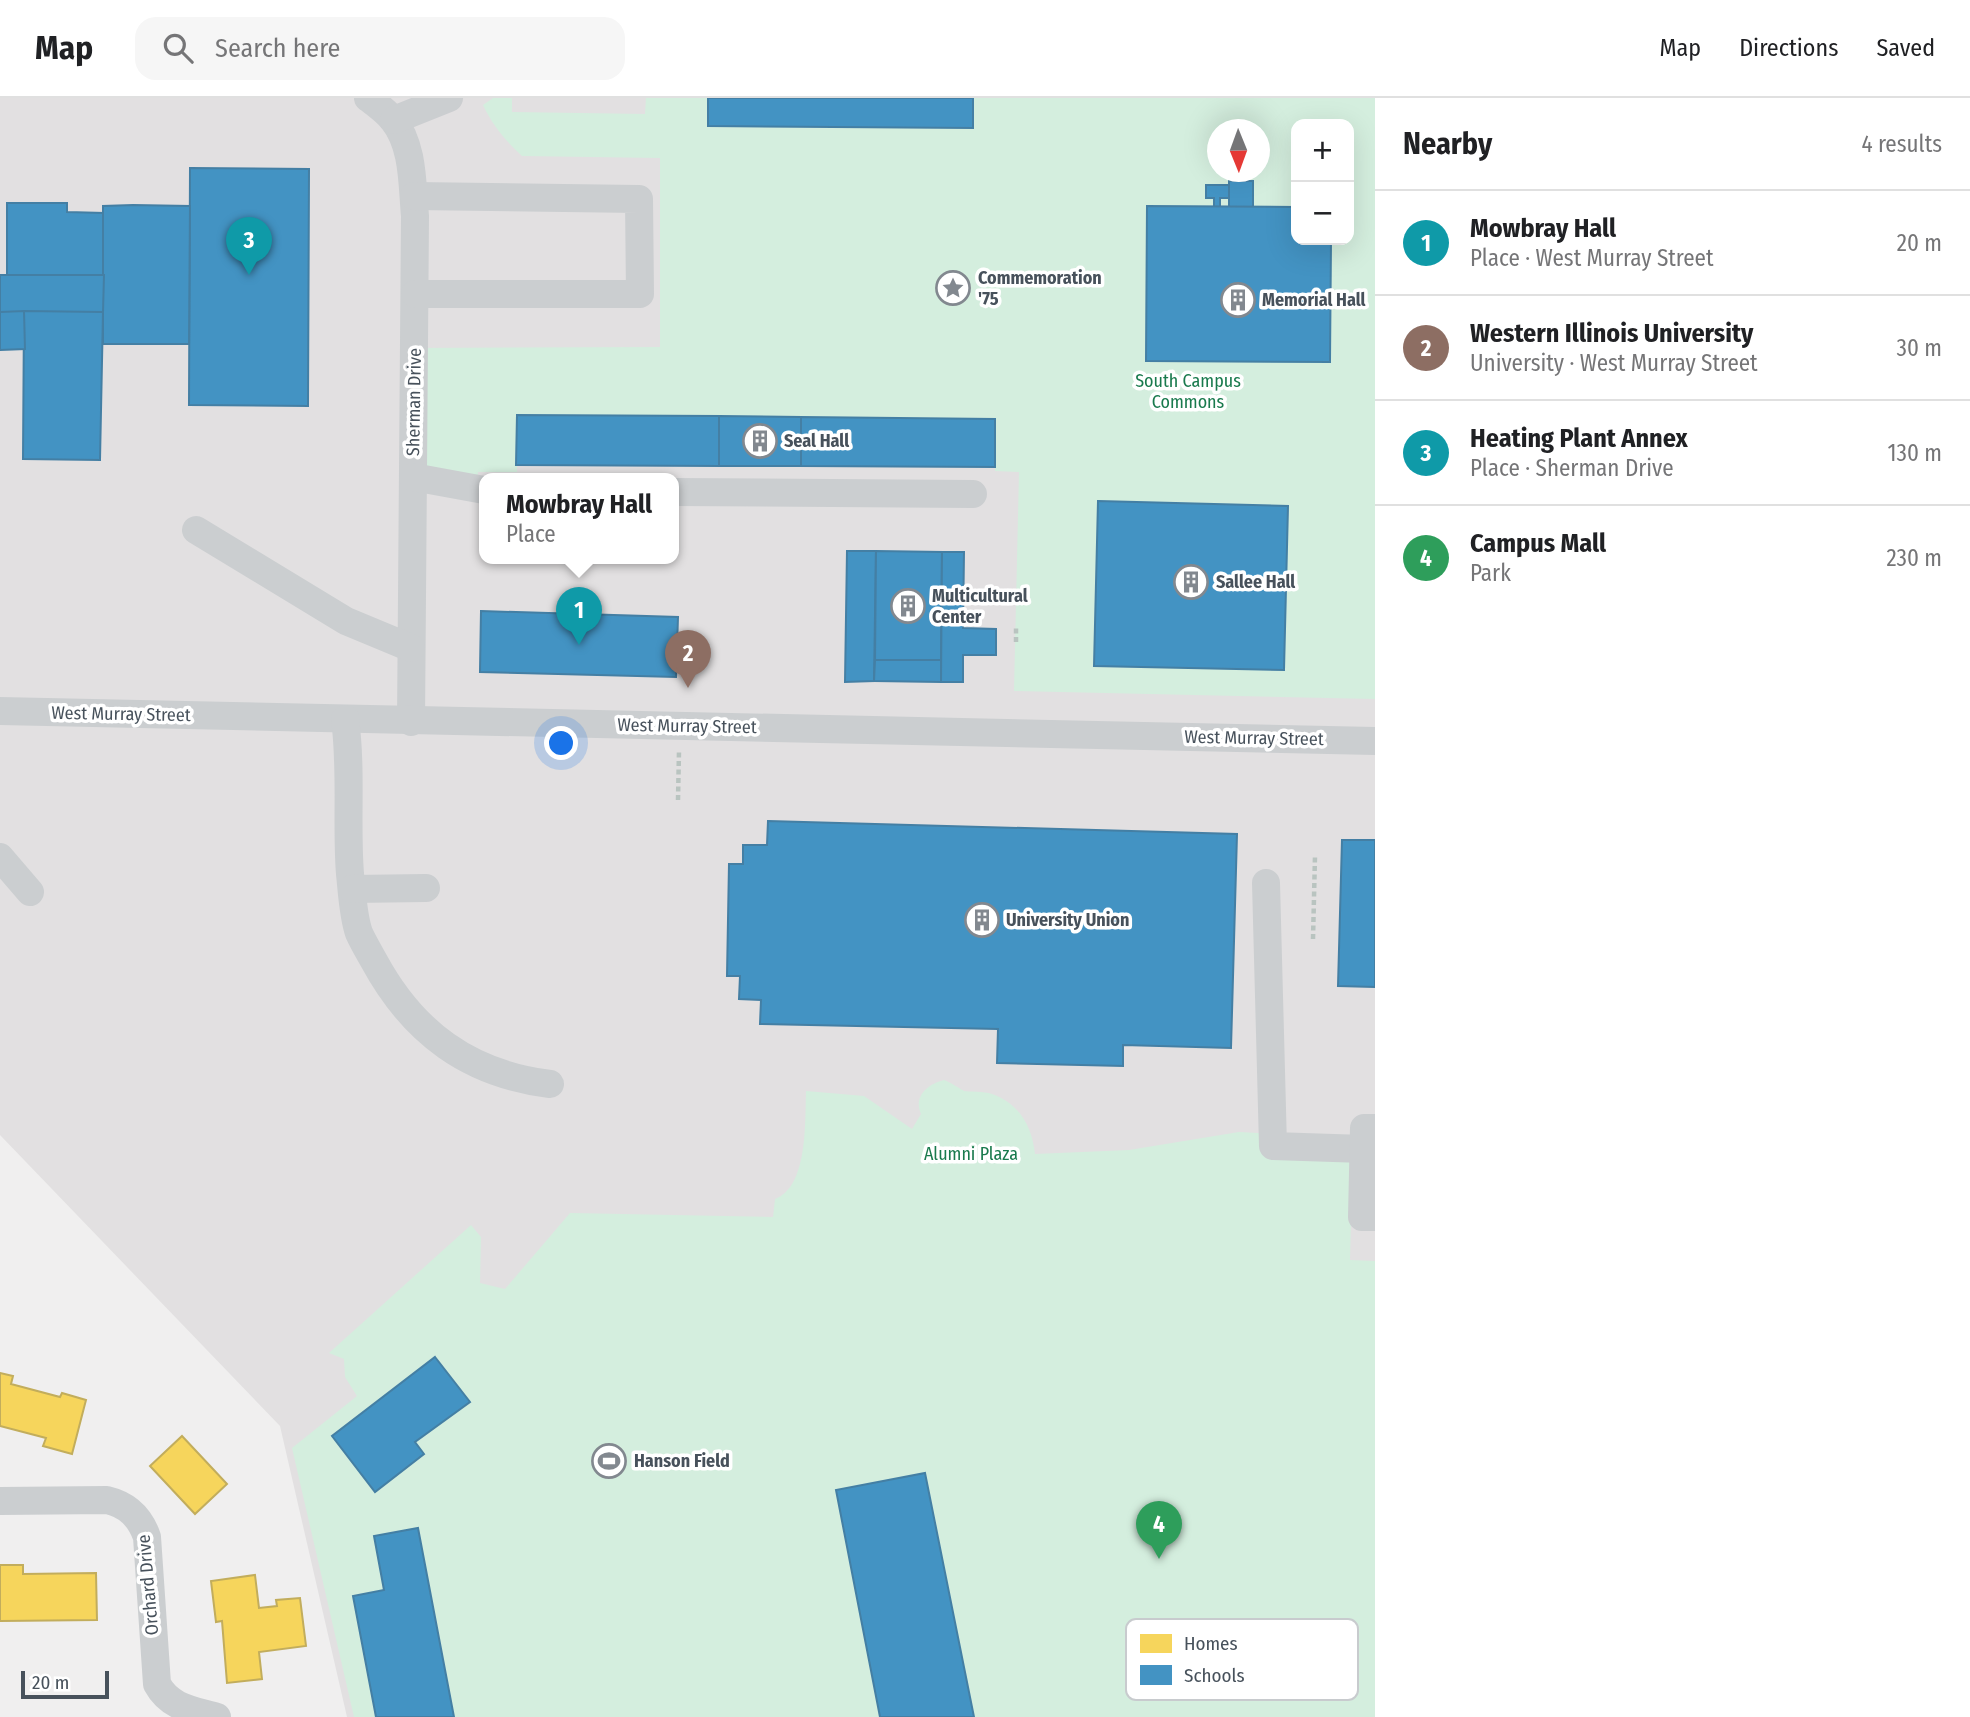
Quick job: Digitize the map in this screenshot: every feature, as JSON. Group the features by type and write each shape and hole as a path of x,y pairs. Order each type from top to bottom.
{"street":[{"name":"Sherman Drive","path":"368,98 394,120 407,148 414,196 411,722"},
{"path":"394,120 449,98"},
{"path":"414,196 639,199 640,294 415,295"},
{"path":"413,477 479,489"},
{"path":"679,492 973,494"},
{"path":"196,530 346,621 411,648"},
{"name":"West Murray Street","path":"0,711 1375,741"},
{"path":"345,719 352,889 359,932 391,992 433,1036 482,1068 519,1080 550,1084"},
{"path":"0,857 30,892"},
{"path":"1266,883 1273,1146 1369,1139 1362,1217 1375,1217"},
{"path":"352,889 426,888"},
{"name":"Orchard Drive","path":"0,1501 107,1500 118,1503 137,1516 147,1537 157,1684 162,1693 179,1706 217,1717"}],"path":[{"path":"1016,626 1016,642"},
{"path":"678,800 679,748"},
{"path":"1313,939 1315,856"}],"shaded area":[{"path":"0,98 1375,98 1375,1717 347,1717 280,1426 0,1135"}],"green space":[{"name":"South Campus Commons","path":"493,98 512,98 512,112 645,114 646,98 1375,98 1375,699 1014,691 1019,472 995,471 995,419 517,415 517,472 478,472 476,488 413,477 415,348 660,347 660,158 522,156 491,120 483,105"},
{"name":"Alumni Plaza","path":"944,1080 964,1091 989,1093 1002,1098 1023,1118 1031,1135 1035,1154 1129,1150 1239,1132 1353,1138 1350,1260 1375,1261 1375,1717 354,1717 292,1448 357,1396 345,1377 344,1359 329,1353 471,1225 481,1237 480,1283 505,1289 570,1213 773,1217 775,1199 786,1192 799,1168 806,1091 864,1096 912,1129 921,1114 921,1096 933,1084"}],"building: Homes":[{"path":"0,1373 13,1376 11,1384 60,1397 62,1393 86,1400 72,1454 43,1446 46,1438 0,1426"},
{"path":"182,1436 227,1484 195,1514 150,1466"},
{"path":"0,1565 23,1565 23,1574 96,1573 97,1620 0,1621"},
{"path":"255,1575 259,1608 277,1606 276,1600 300,1598 306,1646 259,1652 262,1679 227,1683 222,1621 216,1622 211,1581"}],"building: Schools":[{"path":"708,98 973,98 973,128 708,126"},
{"path":"190,168 309,169 308,406 189,405"},
{"path":"1229,182 1253,182 1253,207 1229,207"},
{"path":"1206,185 1229,185 1229,198 1220,198 1220,207 1214,207 1214,198 1206,198"},
{"path":"7,203 67,203 67,212 104,213 104,275 7,275"},
{"path":"103,206 190,206 189,344 103,344"},
{"name":"Memorial Hall","path":"1147,206 1291,207 1291,245 1331,245 1330,362 1146,361"},
{"path":"0,275 104,275 103,312 0,312"},
{"path":"24,311 103,312 100,460 23,459"},
{"path":"24,311 25,349 0,350 0,312"},
{"path":"517,415 719,416 719,466 516,465"},
{"name":"Seal Hall","path":"719,416 801,417 801,466 719,466"},
{"path":"801,417 995,419 995,467 801,466"},
{"name":"Sallee Hall","path":"1098,501 1288,506 1284,670 1094,666"},
{"path":"847,551 876,551 874,681 845,682"},
{"name":"Multicultural Center","path":"876,551 942,552 941,660 875,660"},
{"path":"942,552 964,552 963,628 996,629 996,655 963,655 963,682 941,682"},
{"path":"481,611 678,617 676,677 480,672"},
{"path":"875,660 941,660 941,682 874,681"},
{"name":"University Union","path":"768,821 1237,834 1231,1048 1123,1045 1123,1066 997,1063 998,1029 760,1024 761,1000 739,999 740,976 727,976 729,864 743,864 743,845 767,845"},
{"path":"1342,840 1375,840 1375,987 1338,986"},
{"path":"435,1357 470,1402 415,1442 424,1454 375,1492 332,1436"},
{"path":"925,1473 974,1717 880,1717 836,1490"},
{"path":"418,1528 454,1717 376,1717 353,1596 384,1590 374,1536"}],"place":[{"name":"Heating Plant Annex","path":"249,275"},
{"name":"Commemoration '75","path":"953,288"},
{"name":"Memorial Hall","path":"1238,300"},
{"name":"Seal Hall","path":"760,441"},
{"name":"Sallee Hall","path":"1191,582"},
{"name":"Multicultural Center","path":"908,606"},
{"name":"Mowbray Hall","path":"579,645"},
{"name":"Western Illinois University","path":"688,688"},
{"name":"University Union","path":"982,920"},
{"name":"Hanson Field","path":"609,1461"},
{"name":"Campus Mall","path":"1159,1559"}]}
